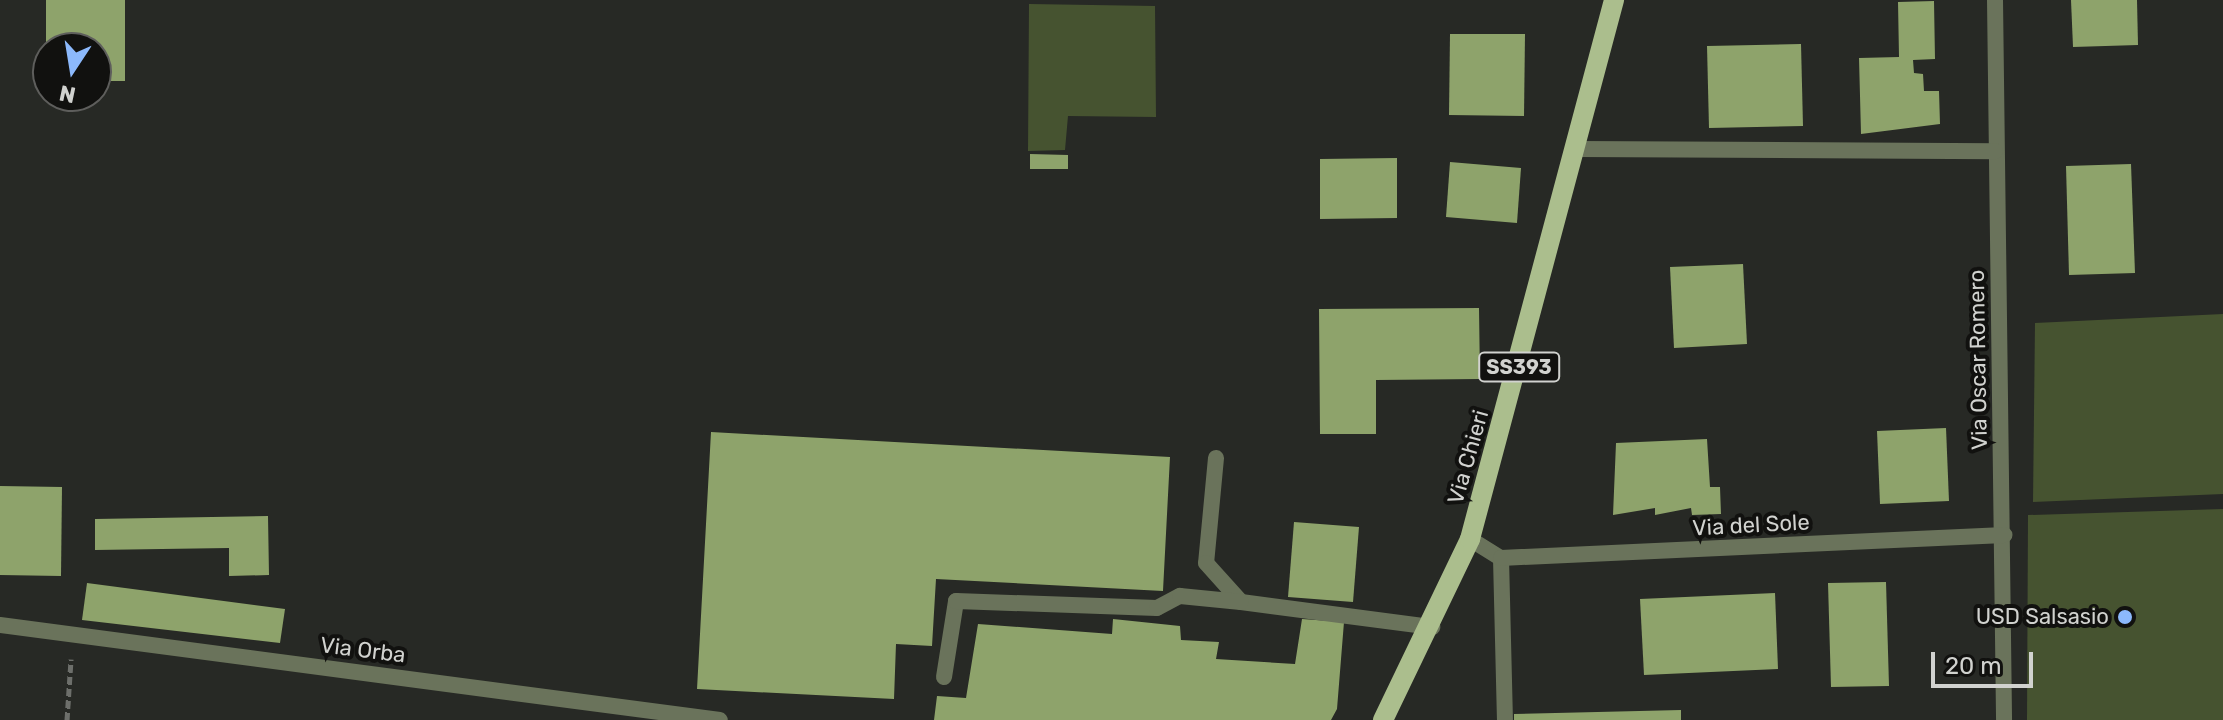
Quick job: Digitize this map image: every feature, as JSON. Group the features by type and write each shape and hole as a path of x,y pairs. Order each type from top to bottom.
{"main road":[{"name":"Via Chieri","path":"1383,720 1432,627 1470,539 1577,149 1614,0"}],"street":[{"name":"Via Oscar Romero","path":"1995,0 2004,720"},
{"path":"1577,149 1995,151"},
{"path":"1216,458 1206,563 1241,602"},
{"name":"Via del Sole","path":"1501,558 2004,535"},
{"path":"1470,539 1501,558 1505,720"},
{"path":"944,677 956,601 1157,608 1180,596 1432,627"},
{"name":"Via Orba","path":"0,625 720,720"}],"path":[{"path":"67,720 73,634"}],"green space":[{"path":"1029,4 1155,6 1156,117 1068,116 1065,150 1028,151"},
{"path":"2223,314 2223,494 2033,502 2035,323"},
{"name":"USD Salsasio","path":"2223,509 2223,720 2027,720 2028,515"}],"building":[{"path":"46,0 125,0 125,81 112,81 112,32 46,32"},
{"path":"2071,0 2137,0 2138,45 2073,47"},
{"path":"1934,1 1935,59 1913,60 1914,73 1923,74 1924,91 1939,91 1940,124 1861,134 1859,58 1899,57 1898,2"},
{"path":"1450,34 1525,34 1524,116 1449,115"},
{"path":"1801,44 1803,126 1709,128 1707,46"},
{"path":"1030,154 1068,155 1068,169 1030,169"},
{"path":"1397,158 1397,218 1320,219 1320,159"},
{"path":"1450,162 1521,168 1517,223 1446,217"},
{"path":"2131,164 2135,273 2069,275 2066,166"},
{"path":"1743,264 1747,344 1674,348 1670,267"},
{"path":"1479,308 1480,379 1376,380 1376,434 1320,434 1319,309"},
{"path":"1946,428 1949,501 1880,504 1877,431"},
{"path":"711,432 1170,457 1163,591 936,579 932,646 896,644 894,699 697,689"},
{"path":"1707,439 1710,487 1720,487 1721,514 1692,515 1691,508 1655,515 1655,508 1613,515 1616,443"},
{"path":"0,486 62,487 61,576 0,575"},
{"path":"268,516 269,575 229,576 229,548 95,550 95,519"},
{"path":"1294,522 1359,527 1353,602 1288,597"},
{"path":"1886,582 1889,686 1831,687 1828,583"},
{"path":"87,583 285,609 280,643 82,620"},
{"path":"1775,593 1778,669 1644,675 1640,599"},
{"path":"1113,619 1180,626 1181,640 1219,642 1216,659 1295,664 1302,619 1344,622 1337,709 1331,720 934,720 937,696 966,698 978,624 1112,634"},
{"path":"1681,710 1681,720 1514,720 1514,714"}],"place":[{"name":"USD Salsasio","path":"2125,617"}]}
